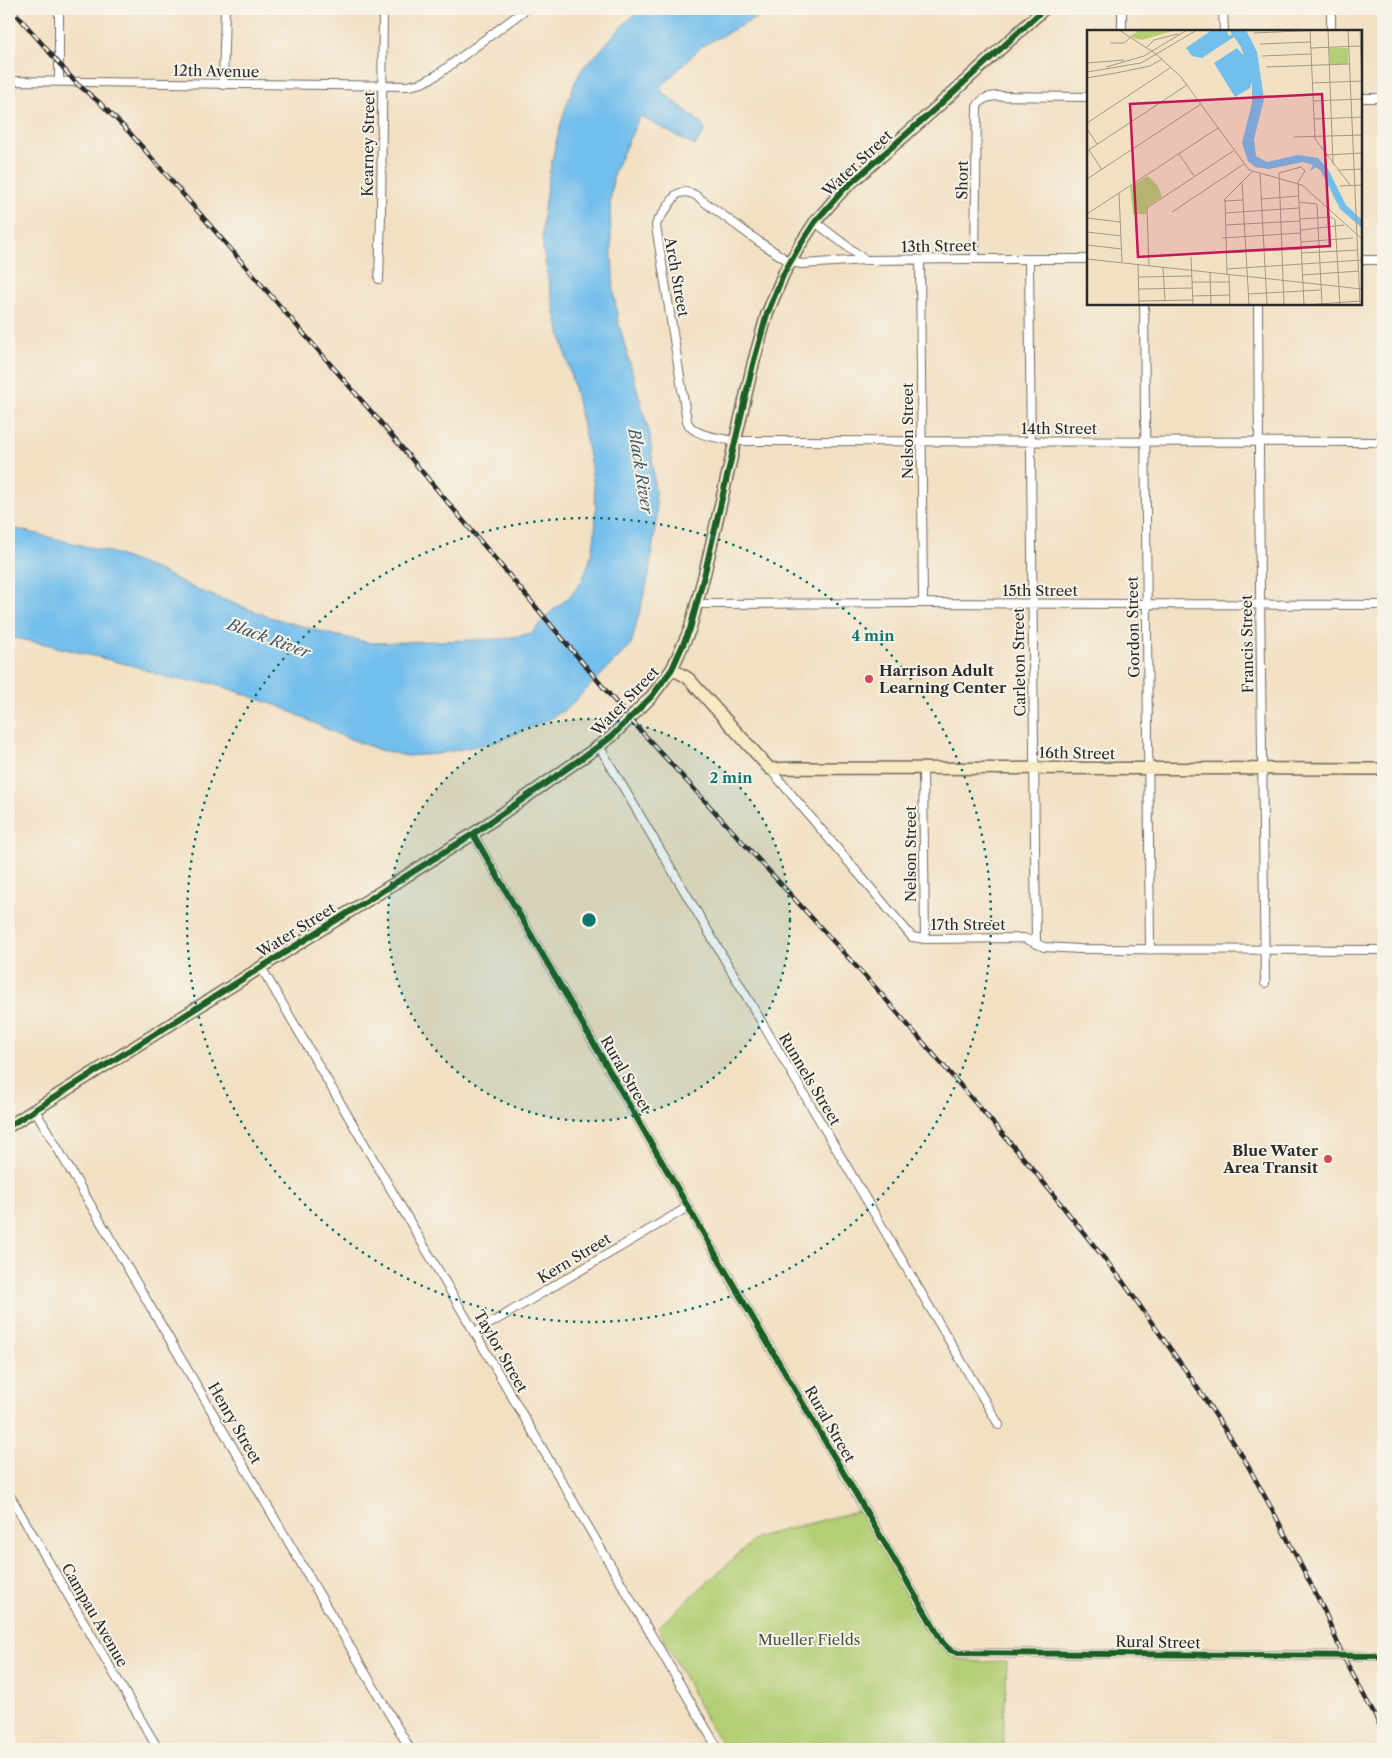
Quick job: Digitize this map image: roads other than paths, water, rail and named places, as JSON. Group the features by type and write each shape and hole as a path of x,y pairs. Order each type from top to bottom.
{"street":[{"path":"59,9 59,81"},
{"path":"223,85 224,9"},
{"name":"Kearney Street","path":"379,279 383,9"},
{"name":"12th Avenue","path":"9,81 408,86 422,83 437,75 526,9"},
{"name":"Water Street","path":"9,1126 472,834 599,746 652,696 672,669 690,629 753,364 767,314 775,292 790,262 815,222 843,190 1044,9"},
{"path":"1122,9 1122,30"},
{"path":"1224,9 1224,30"},
{"path":"1331,9 1331,30"},
{"name":"Short","path":"975,259 977,108 980,101 988,97 997,96 1087,97"},
{"path":"1362,98 1383,98"},
{"name":"Arch Street","path":"735,441 694,432 689,427 656,231 657,222 676,195 680,192 690,192 790,262"},
{"path":"815,222 865,260"},
{"name":"13th Street","path":"790,262 802,264 865,260 1087,260"},
{"name":"Nelson Street","path":"920,260 923,603"},
{"name":"Carleton Street","path":"1029,260 1036,944"},
{"path":"1362,260 1383,260"},
{"name":"Gordon Street","path":"1144,305 1150,950"},
{"name":"Francis Street","path":"1258,305 1265,983"},
{"name":"14th Street","path":"735,441 1383,442"},
{"name":"15th Street","path":"697,604 1383,605"},
{"name":"17th Street","path":"672,669 688,678 770,770 912,937 925,939 1024,938 1044,948 1056,949 1383,950"},
{"name":"Runnels Street","path":"599,746 999,1425"},
{"name":"16th Street","path":"770,770 794,768 1034,767 1383,769"},
{"name":"Nelson Street","path":"923,768 925,939"},
{"name":"Rural Street","path":"472,834 688,1207 943,1642 950,1650 958,1653 1383,1656"},
{"name":"Taylor Street","path":"261,967 718,1749"},
{"name":"Henry Street","path":"35,1110 410,1749"},
{"name":"Kern Street","path":"474,1333 688,1207"},
{"name":"Campau Avenue","path":"9,1494 158,1749"}],"water":[{"name":"Black River","path":"641,9 779,9 752,20 702,46 659,89 701,123 705,130 695,146 640,116 614,172 610,203 614,293 618,321 650,435 657,515 649,575 631,645 569,707 550,719 496,742 437,754 407,756 380,750 337,734 281,707 213,683 171,679 134,666 9,637 9,527 113,553 160,571 200,591 270,617 333,635 372,643 503,639 532,633 547,616 570,596 579,585 589,563 595,531 595,499 583,426 547,274 542,231 544,209 559,131 573,87 584,67"}],"railway":[{"path":"12,9 76,83 100,103 130,133 376,417 630,719 875,987 1032,1168 1123,1282 1191,1378 1243,1457 1324,1610 1343,1656 1383,1731"}],"place":[{"name":"Harrison Adult Learning Center","path":"869,679"},
{"name":"Blue Water Area Transit","path":"1328,1159"}],"park label":[{"name":"Mueller Fields","path":"809,1639"}]}
